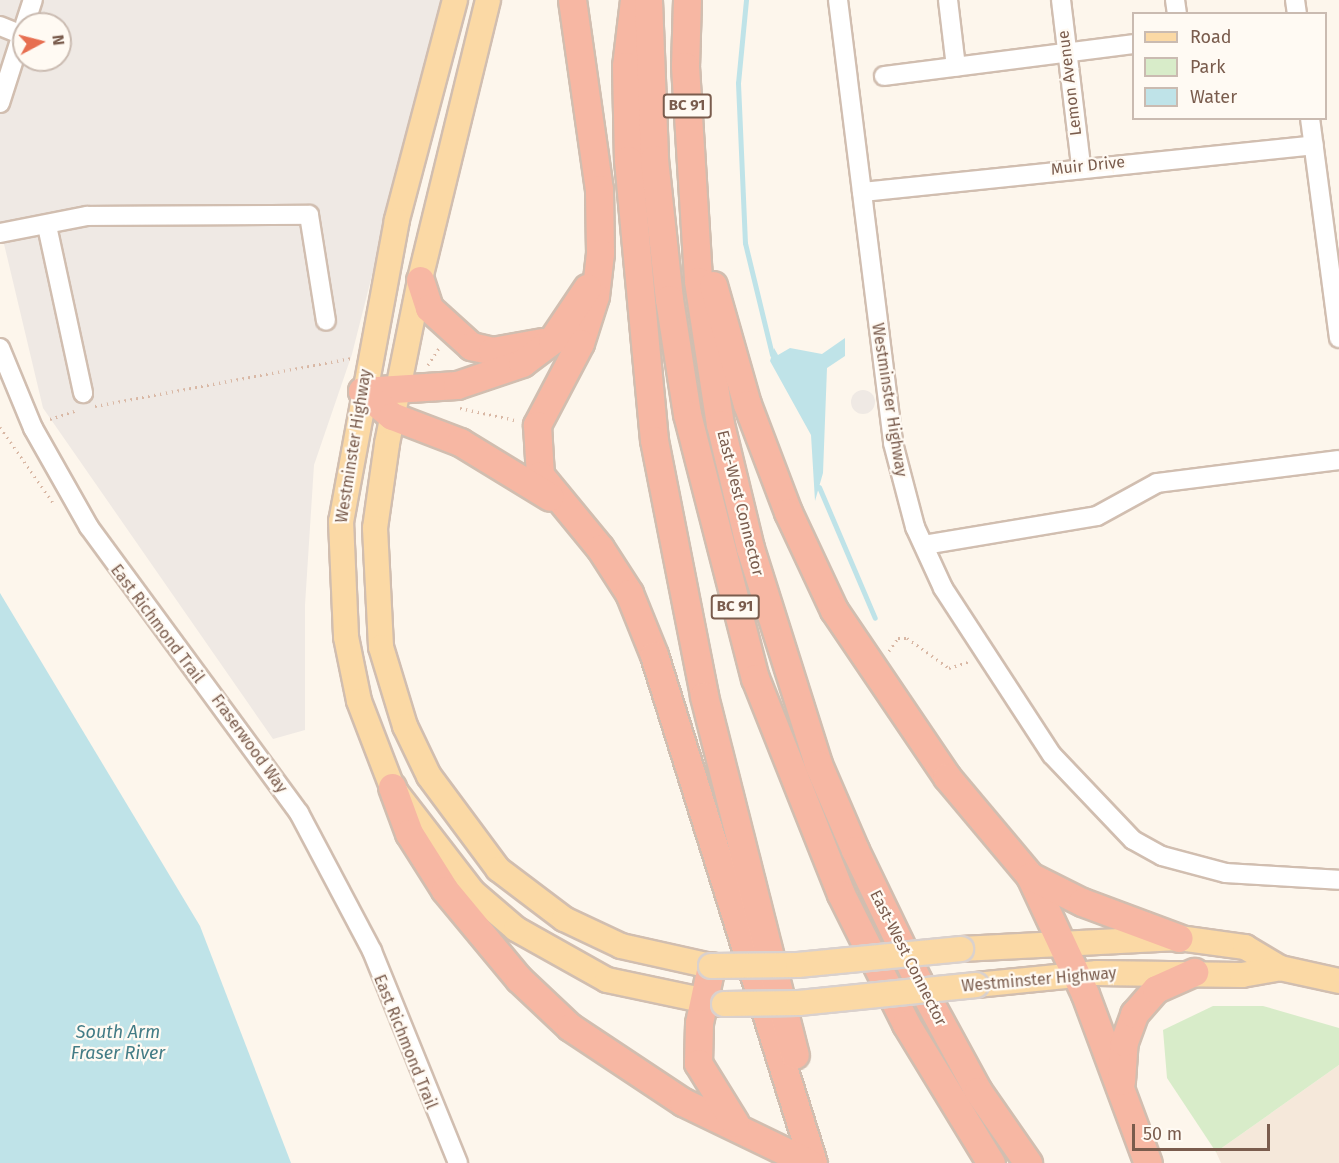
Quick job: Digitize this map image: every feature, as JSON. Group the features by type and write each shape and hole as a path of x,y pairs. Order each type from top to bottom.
{"highway":[{"path":"572,0 599,189 600,254 595,297 580,343 537,425 540,475 556,501 606,557 629,593 654,655 811,1163"},
{"path":"634,0 626,66 628,160 654,440 741,850 829,1163"},
{"name":"East-West Connector","path":"648,0 654,159 676,345 716,538 755,678 841,894 906,1024 991,1163"},
{"name":"East-West Connector","path":"687,0 691,212 720,424 750,548 818,764 918,981 978,1091 1028,1163"},
{"path":"691,212 747,404 788,512 834,610 947,777 1030,876 1075,975 1149,1163"},
{"path":"362,391 486,378 522,363 552,340 585,294 600,254"},
{"path":"420,280 429,308 471,346 492,351 552,340"},
{"path":"362,391 392,416 498,462 556,501"},
{"path":"392,787 409,833 445,890 519,979 570,1027 636,1074 683,1102 736,1124 811,1163"},
{"path":"1030,876 1082,902 1179,938"},
{"path":"711,966 714,1003 698,1063 736,1124"},
{"path":"1120,1088 1124,1042 1134,1014 1156,989 1194,972"}],"main road":[{"name":"Westminster Highway","path":"455,0 420,116 362,391 340,521 340,578 359,701 392,787 473,892 516,929 607,980 714,1003 799,1003 1075,975 1194,972 1242,975 1280,968"},
{"name":"Westminster Highway","path":"488,0 420,280 392,416 375,528 375,604 391,684 429,776 498,869 564,920 621,946 711,966 798,965 1060,942 1179,938 1245,946 1280,968 1339,981"}],"street":[{"name":"Westminster Highway","path":"838,0 893,443 903,490 924,545 978,649 1052,755 1133,840 1162,856 1226,873 1339,880"},
{"path":"948,0 956,67"},
{"name":"Lemon Avenue","path":"1060,0 1081,166"},
{"path":"884,76 1132,44"},
{"path":"0,103 12,66"},
{"path":"1310,120 1339,338"},
{"name":"Muir Drive","path":"862,192 1081,166 1314,145"},
{"path":"0,233 47,226 87,216 309,215 326,321"},
{"path":"47,226 83,393"},
{"name":"Fraserwood Way","path":"0,348 33,428 89,527 299,813 372,951 458,1163"},
{"path":"924,545 1097,516 1157,483 1339,460"}],"path":[{"path":"427,373 428,362 444,342"},
{"path":"50,419 355,357"},
{"path":"457,408 537,425"},
{"path":"0,427 56,508"},
{"path":"7,438 18,435"},
{"path":"891,658 892,643 907,638 949,668 968,662"}],"shaded area":[{"path":"0,0 442,0 352,354 314,465 305,605 305,730 273,739 43,408 0,227"},
{"path":"863,390 872,393 875,402 872,411 863,414 854,411 851,402 854,393"},
{"path":"1339,1065 1339,1163 1221,1163 1216,1152"}],"green space":[{"path":"1213,1006 1263,1006 1339,1028 1339,1065 1216,1152 1167,1078 1163,1030"}],"water":[{"path":"845,338 845,356 827,368 823,473 815,501 811,435 770,361 774,348 778,355 790,348 822,354"},
{"name":"South Arm Fraser River","path":"0,593 200,926 291,1163 0,1163"}],"waterway":[{"path":"746,0 738,83 745,243 772,355"},
{"path":"819,487 875,618"}]}
